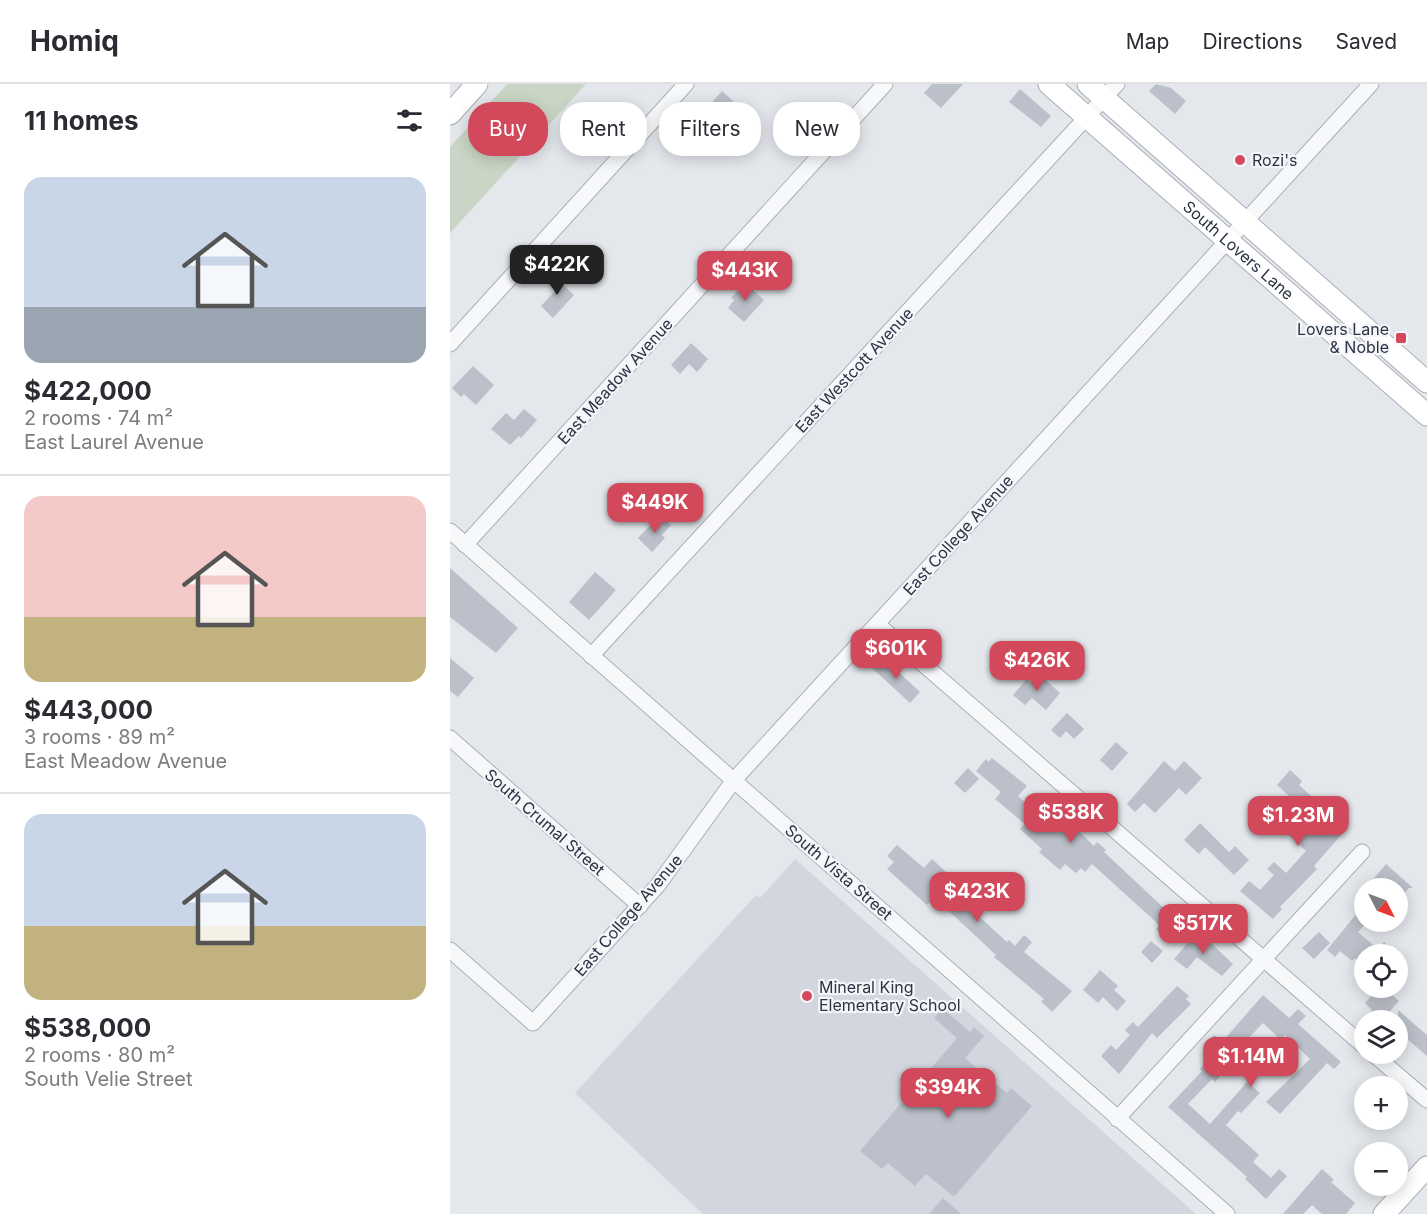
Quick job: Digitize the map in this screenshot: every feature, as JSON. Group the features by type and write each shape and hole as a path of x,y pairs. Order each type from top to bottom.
{"main road":[{"name":"South Lovers Lane","path":"1049,84 1427,415"},
{"name":"South Lovers Lane","path":"1088,84 1110,91 1245,222 1427,382"},
{"path":"450,114 475,85"},
{"path":"1384,1214 1427,1167"}],"street":[{"path":"450,344 686,84"},
{"name":"East Meadow Avenue","path":"465,545 885,84"},
{"name":"East College Avenue","path":"450,950 533,1023 640,906 679,858 712,807 734,780 1371,84"},
{"name":"East Westcott Avenue","path":"591,656 1110,91"},
{"name":"South Vista Street","path":"450,531 1227,1214"},
{"path":"877,624 1354,1038"},
{"name":"South Crumal Street","path":"450,738 640,906"},
{"path":"1117,1119 1362,852"},
{"path":"1385,1064 1427,1100"}],"shaded area":[{"name":"Mineral King Elementary School","path":"795,859 1196,1214 703,1214 575,1093 756,895 760,898"}],"green space":[{"path":"507,84 586,84 570,102 560,102 560,112 548,126 548,102 491,102"},
{"path":"468,127 468,156 520,156 450,233 450,147"}],"building":[{"path":"932,84 963,84 941,108 924,93"},
{"path":"1156,84 1171,88 1186,101 1175,114 1149,91"},
{"path":"1020,89 1051,116 1041,127 1009,102"},
{"path":"722,91 734,102 712,102"},
{"path":"556,272 566,282 563,285 574,295 553,318 541,306 555,291 546,282"},
{"path":"745,283 764,300 744,322 728,308 734,300 731,298"},
{"path":"691,343 708,359 697,372 689,364 680,374 671,365"},
{"path":"473,366 494,385 476,405 464,394 461,397 452,388"},
{"path":"524,409 537,420 521,438 519,436 510,445 491,429 506,413 514,420"},
{"path":"660,515 671,525 662,535 665,538 652,552 638,538"},
{"path":"450,568 518,628 496,653 450,617"},
{"path":"595,572 616,590 589,620 569,602"},
{"path":"881,656 920,692 910,703 871,667"},
{"path":"450,658 474,678 458,697 450,691"},
{"path":"1039,674 1060,693 1046,710 1032,698 1025,705 1013,695 1027,679 1031,683"},
{"path":"1067,713 1084,729 1074,739 1066,731 1060,738 1051,730"},
{"path":"1116,742 1128,753 1112,771 1100,760"},
{"path":"992,758 1027,786 1018,796 1041,817 1050,808 1065,822 1067,820 1094,846 1097,842 1106,850 1104,852 1166,910 1168,907 1182,918 1166,937 1156,929 1159,926 1156,922 1092,864 1085,872 1081,868 1076,873 1065,864 1060,870 1039,852 1042,849 1020,829 1025,824 995,799 1001,792 976,771 986,759 988,762"},
{"path":"1164,761 1175,771 1184,761 1202,778 1186,795 1179,788 1155,813 1144,803 1135,812 1127,804"},
{"path":"968,768 979,779 965,793 954,783"},
{"path":"1290,770 1302,781 1299,785 1347,828 1314,866 1317,869 1280,907 1282,909 1273,919 1240,891 1249,881 1260,890 1274,875 1267,869 1274,862 1286,873 1306,851 1286,832 1290,827 1283,821 1298,804 1277,785"},
{"path":"1200,823 1229,852 1235,846 1249,860 1234,875 1205,847 1199,854 1184,840"},
{"path":"897,845 924,868 932,859 958,883 964,877 985,896 972,910 1007,942 1009,940 1015,946 1024,935 1032,942 1024,952 1072,991 1052,1012 1041,1001 1044,999 994,957 996,955 950,912 958,903 942,889 927,905 887,869 894,862 887,856"},
{"path":"1386,864 1402,878 1374,878"},
{"path":"1354,917 1354,932 1358,932 1372,944 1354,944 1352,961 1340,951 1335,957 1327,950"},
{"path":"1198,931 1233,964 1222,976 1197,957 1187,969 1174,959"},
{"path":"1319,932 1330,943 1314,959 1302,948"},
{"path":"1151,941 1163,951 1152,963 1141,952"},
{"path":"1100,970 1118,986 1114,990 1126,1001 1117,1011 1103,997 1098,1003 1083,990"},
{"path":"1177,986 1189,996 1186,999 1191,1004 1157,1038 1152,1033 1119,1074 1101,1056 1111,1045 1116,1050 1130,1035 1125,1030 1133,1022 1138,1027"},
{"path":"1263,995 1289,1018 1298,1009 1306,1016 1298,1024 1341,1062 1334,1069 1327,1063 1280,1114 1266,1102 1310,1059 1285,1035 1281,1040 1263,1023 1222,1066 1226,1069 1215,1082 1212,1079 1188,1104 1210,1124 1247,1082 1260,1093 1241,1113 1238,1111 1226,1125 1259,1155 1253,1162 1271,1178 1279,1169 1287,1176 1266,1199 1245,1179 1247,1177 1168,1107 1202,1071 1200,1069 1215,1050 1207,1042 1214,1035 1222,1042"},
{"path":"1369,998 1396,998 1399,1001 1391,1010 1372,1010 1365,1003"},
{"path":"942,1008 970,1032 974,1027 984,1036 965,1058 1007,1093 1011,1088 1032,1106 954,1197 926,1174 915,1186 888,1163 882,1169 860,1151 957,1038 934,1018"},
{"path":"1408,1019 1427,1035 1427,1056 1408,1040"},
{"path":"1322,1169 1334,1180 1331,1182 1355,1203 1346,1214 1322,1214 1312,1205 1303,1214 1283,1214"},
{"path":"943,1198 961,1214 929,1214"}],"place":[{"name":"Rozi's","path":"1240,160"},
{"name":"Lovers Lane & Noble","path":"1401,338"},
{"name":"Mineral King Elementary School","path":"807,996"}]}
